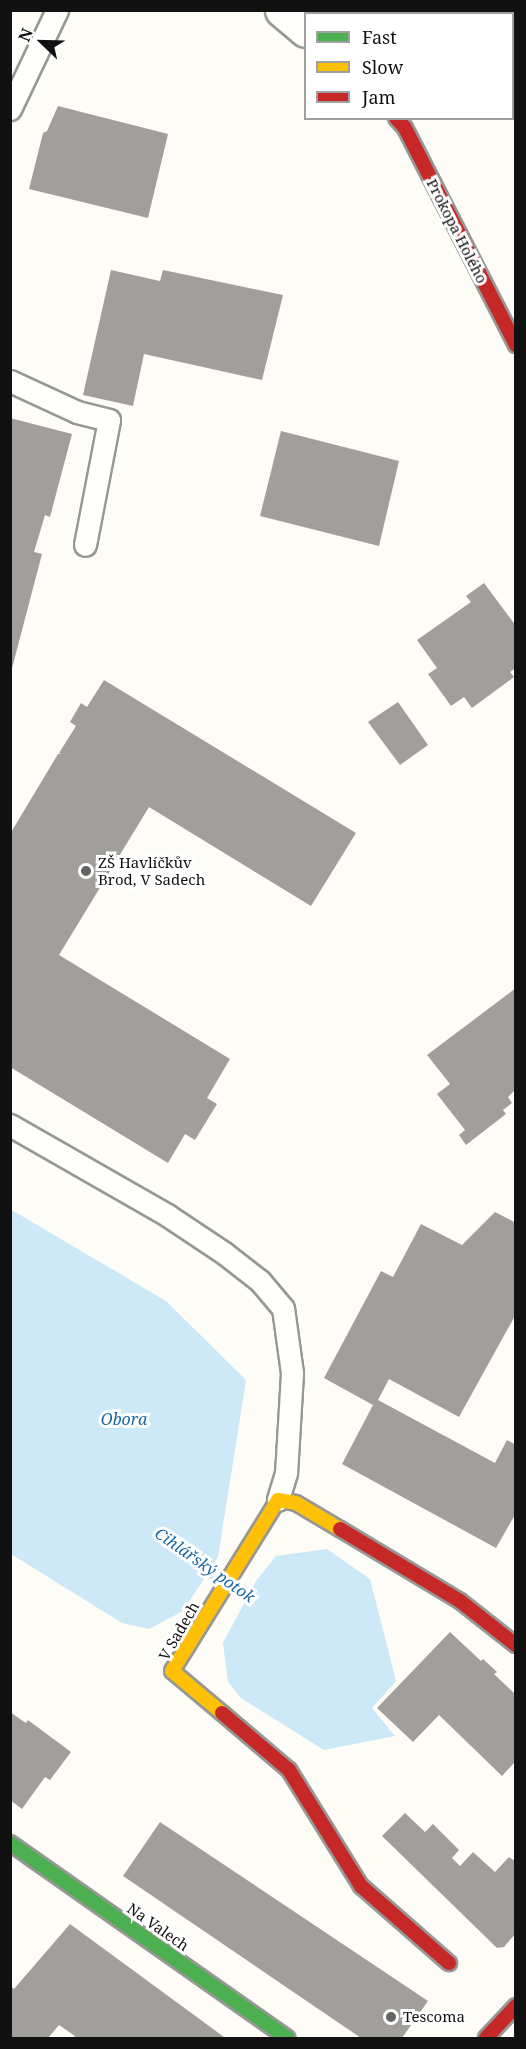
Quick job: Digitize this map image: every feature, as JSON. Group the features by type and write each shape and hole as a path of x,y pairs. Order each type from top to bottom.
{"street":[{"path":"282,10 304,28"},
{"name":"Prokopa Holého","path":"405,122 516,345"},
{"path":"278,1500 296,1503 460,1601 516,1645"},
{"name":"V Sadech","path":"278,1500 172,1671 283,1764 298,1783 361,1886 449,1963"},
{"name":"Na Valech","path":"10,1843 287,2038"},
{"path":"486,2038 516,2006"}],"lane":[{"path":"10,109 57,10"},
{"path":"10,381 77,412 109,420 85,545"},
{"path":"10,1125 167,1215 224,1253 260,1281 283,1308 292,1373 286,1473 278,1500"}],"water":[{"name":"Obora","path":"10,1209 166,1301 246,1380 218,1557 183,1611 149,1629 122,1623 11,1554"},
{"path":"327,1549 370,1579 396,1681 372,1708 395,1736 324,1750 241,1698 228,1682 223,1643 256,1581 276,1556"}],"building":[{"path":"58,106 168,134 148,218 29,189 43,133 47,131"},
{"path":"111,270 160,281 163,270 283,295 262,380 144,354 133,406 83,395"},
{"path":"10,418 72,434 50,517 45,515 34,552 42,554 11,672"},
{"path":"281,431 399,461 379,546 260,516"},
{"path":"484,583 516,626 516,668 510,672 514,677 472,708 464,697 451,706 428,674 437,668 417,640 471,602 466,596"},
{"path":"104,680 356,833 311,906 149,807 59,955 230,1059 207,1098 217,1104 195,1140 185,1134 168,1163 10,1067 10,834 58,754 61,754 59,753 76,726 70,722 81,703 87,707"},
{"path":"398,702 428,745 400,765 368,722"},
{"path":"516,988 516,1089 508,1097 512,1103 503,1110 506,1114 466,1145 459,1135 465,1130 437,1094 450,1084 427,1055"},
{"path":"495,1212 516,1223 516,1314 459,1417 389,1379 378,1400 495,1463 507,1440 516,1445 516,1513 496,1548 342,1464 373,1405 324,1378 381,1271 393,1277 421,1224 462,1245"},
{"path":"450,1632 481,1661 483,1659 497,1672 494,1674 516,1695 516,1765 514,1763 502,1776 439,1715 413,1742 377,1708"},
{"path":"10,1712 26,1723 28,1720 71,1752 50,1780 45,1777 22,1809 10,1800"},
{"path":"405,1813 425,1832 433,1824 459,1850 452,1858 460,1866 473,1852 495,1872 509,1857 513,1860 516,1858 516,1933 504,1947 497,1948 382,1836"},
{"path":"160,1822 428,2001 402,2038 361,2038 123,1876"},
{"path":"70,1924 224,2037 230,2038 72,2038 75,2036 59,2025 48,2038 10,2038 10,1986 14,1989"}],"waterway":[{"name":"Cihlářský potok","path":"196,1561 262,1605"}],"traffic: fast":[{"path":"10,1843 287,2038"}],"traffic: slow":[{"path":"222,1713 172,1671 278,1500 296,1503 340,1529"}],"traffic: jam":[{"path":"398,120 405,128 516,345"},
{"path":"340,1529 460,1601 516,1645"},
{"path":"222,1713 289,1770 361,1886 449,1963"},
{"path":"486,2038 516,2006"}],"place":[{"name":"ZŠ Havlíčkův Brod, V Sadech","path":"86,871"},
{"name":"Tescoma","path":"391,2017"}]}
